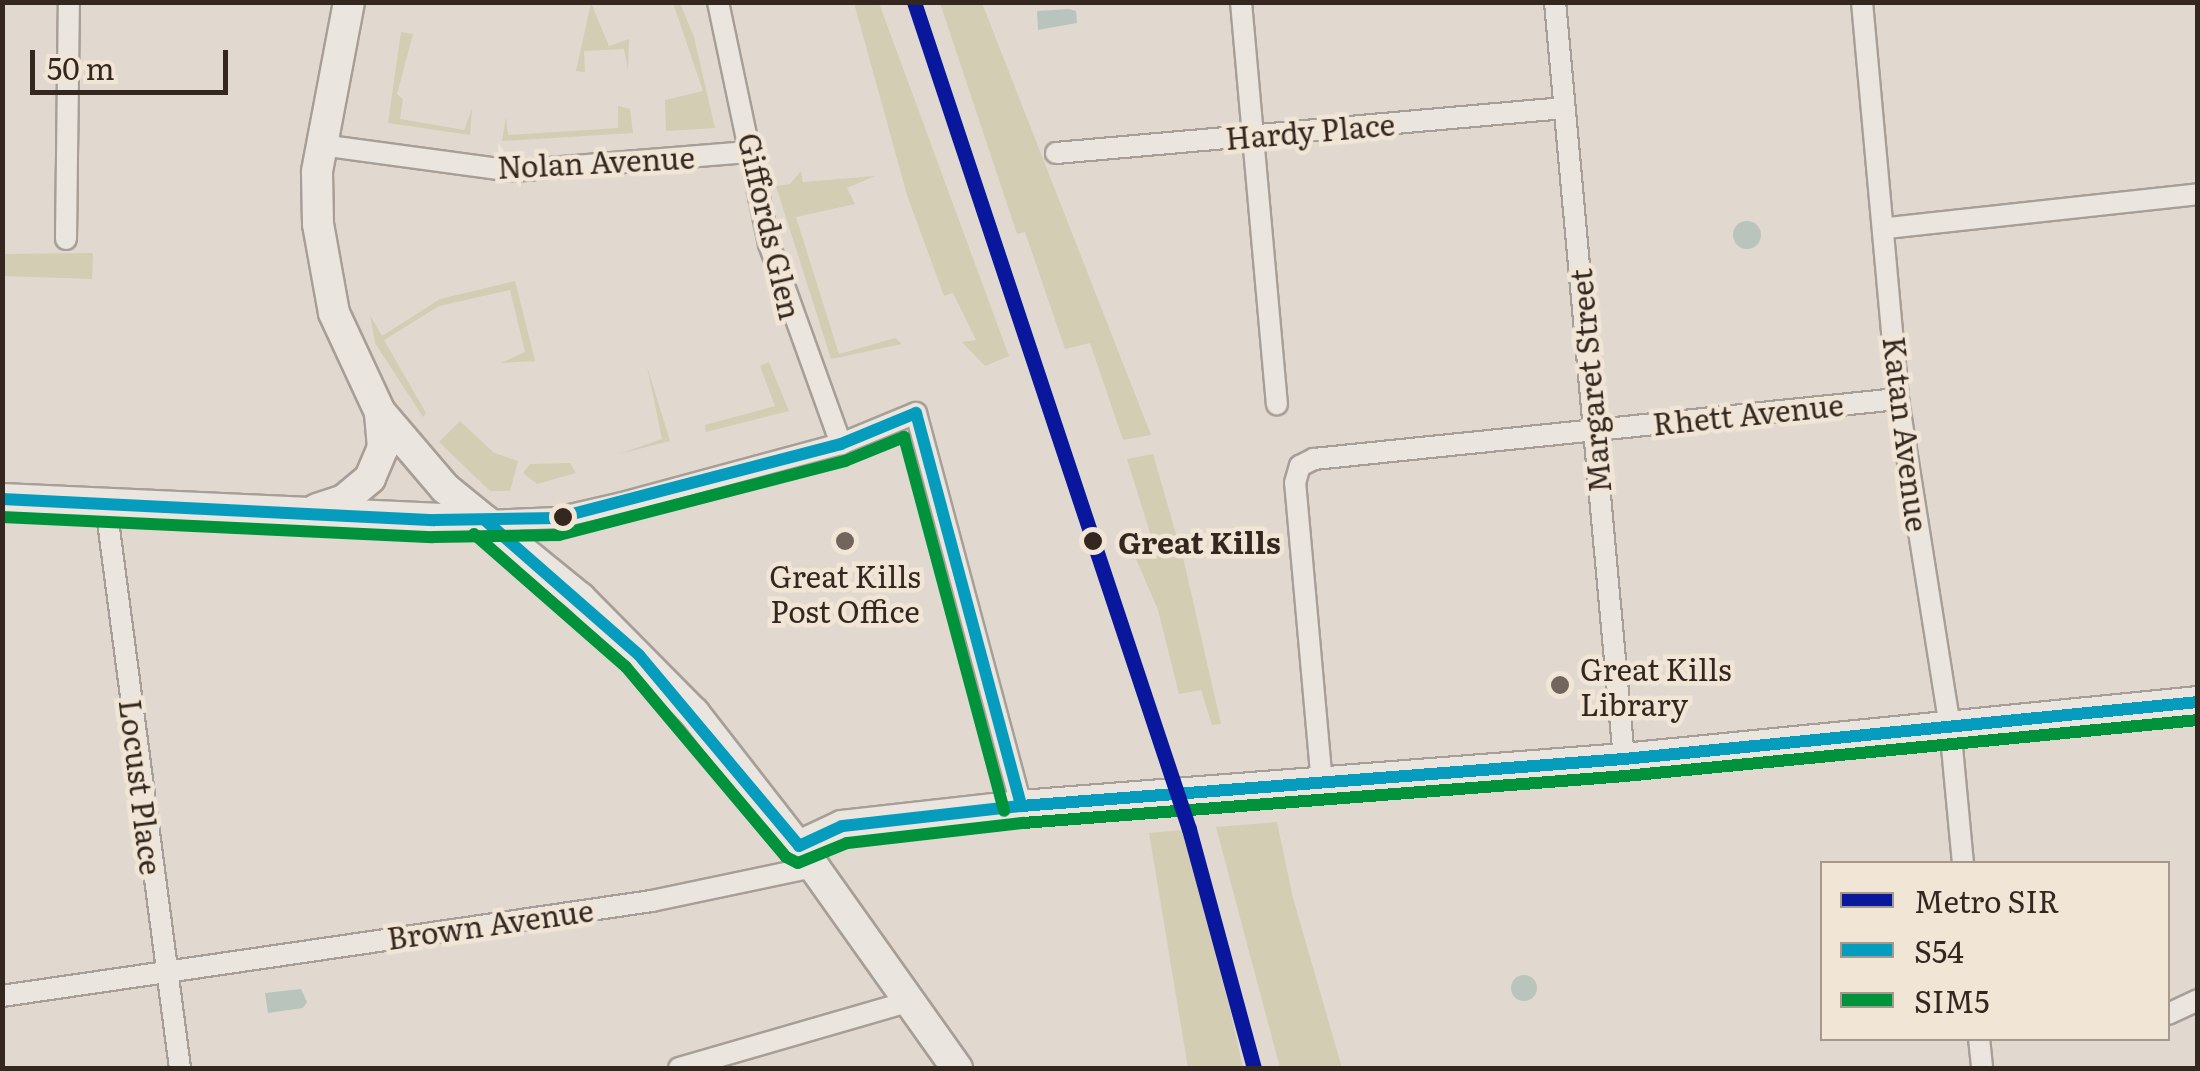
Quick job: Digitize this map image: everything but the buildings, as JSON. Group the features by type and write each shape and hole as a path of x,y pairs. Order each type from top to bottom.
{"street":[{"path":"66,239 69,2"},
{"path":"348,2 322,145 323,267 352,361 380,412 410,452 639,655 807,857 958,1068"},
{"name":"Giffords Glen","path":"718,2 800,344 841,444"},
{"path":"1241,2 1277,404"},
{"name":"Margaret Street","path":"1554,2 1624,758"},
{"name":"Katan Avenue","path":"1862,2 1886,228 1898,399 1950,726 1963,861"},
{"name":"Hardy Place","path":"1056,154 1564,108"},
{"name":"Nolan Avenue","path":"322,145 513,171 751,152"},
{"path":"1886,228 2198,194"},
{"name":"Rhett Avenue","path":"1322,784 1295,483 1300,466 1594,428 1898,399"},
{"path":"298,513 344,500 370,478 383,448 380,412"},
{"path":"2,499 486,521 585,512 841,444 916,413 1021,806"},
{"name":"Locust Place","path":"106,506 180,1068"},
{"path":"807,857 842,826 1021,806 1624,758 2198,702"},
{"name":"Brown Avenue","path":"2,996 164,969 652,901 807,857"},
{"path":"2170,1013 2198,1000"},
{"path":"679,1068 908,1002"},
{"path":"1979,1041 1982,1068"}],"shaded area":[{"path":"591,3 609,46 629,39 628,70 624,49 584,51 585,72 576,71"},
{"path":"673,3 680,3 694,37 715,128 666,131 665,100 703,91"},
{"path":"854,3 879,3 1009,356 985,366 962,342 976,340 953,293 944,296 907,195"},
{"path":"940,3 982,3 1151,435 1123,440 1090,343 1065,349 1025,232 1017,234"},
{"path":"1037,11 1076,11 1077,23 1038,30"},
{"path":"401,32 413,34 397,94 403,99 400,119 464,130 472,109 470,135 388,123"},
{"path":"618,106 630,109 633,133 502,141 506,117 508,135 618,128"},
{"path":"801,171 803,182 875,176 847,188 855,204 796,217 839,354 895,338 902,344 831,359 776,186 790,184"},
{"path":"1747,221 1757,225 1761,235 1757,245 1747,249 1737,245 1733,235 1737,225"},
{"path":"93,253 92,279 3,276 3,254"},
{"path":"515,281 535,361 501,363 525,352 510,290 439,306 384,340 426,413 423,417 375,343 370,315 382,336 440,299"},
{"path":"769,362 789,411 706,432 705,425 775,406 760,366"},
{"path":"647,366 670,441 619,454 662,439"},
{"path":"460,421 494,453 518,461 510,491 490,491 439,442"},
{"path":"1153,454 1184,562 1221,724 1212,725 1201,690 1179,694 1158,610 1130,545 1151,536 1127,459"},
{"path":"570,463 576,473 537,484 523,473 530,464"},
{"path":"1277,822 1293,898 1342,1068 1280,1068 1216,827"},
{"path":"1183,830 1243,1068 1188,1068 1149,833"},
{"path":"1524,975 1533,979 1537,988 1533,997 1524,1001 1515,997 1511,988 1515,979"},
{"path":"301,989 307,1002 303,1008 268,1013 265,993"}],"metro line":[{"name":"SIR","path":"914,2 1189,829 1254,1068"}],"transit line":[{"name":"S54","path":"2,499 434,520 557,518 841,444 916,413 1021,806"},
{"name":"SIM5","path":"2,517 433,537 559,535 845,461 904,437 1004,811"},
{"name":"S54","path":"486,521 639,655 799,846 842,826 1021,806 1624,759 2198,702"},
{"name":"SIM5","path":"474,534 626,667 786,857 798,863 847,843 1023,823 1625,776 2198,720"}],"place":[{"name":"Great Kills Post Office","path":"845,541"},
{"name":"Great Kills","path":"1093,541"},
{"name":"Great Kills Library","path":"1560,685"}]}
